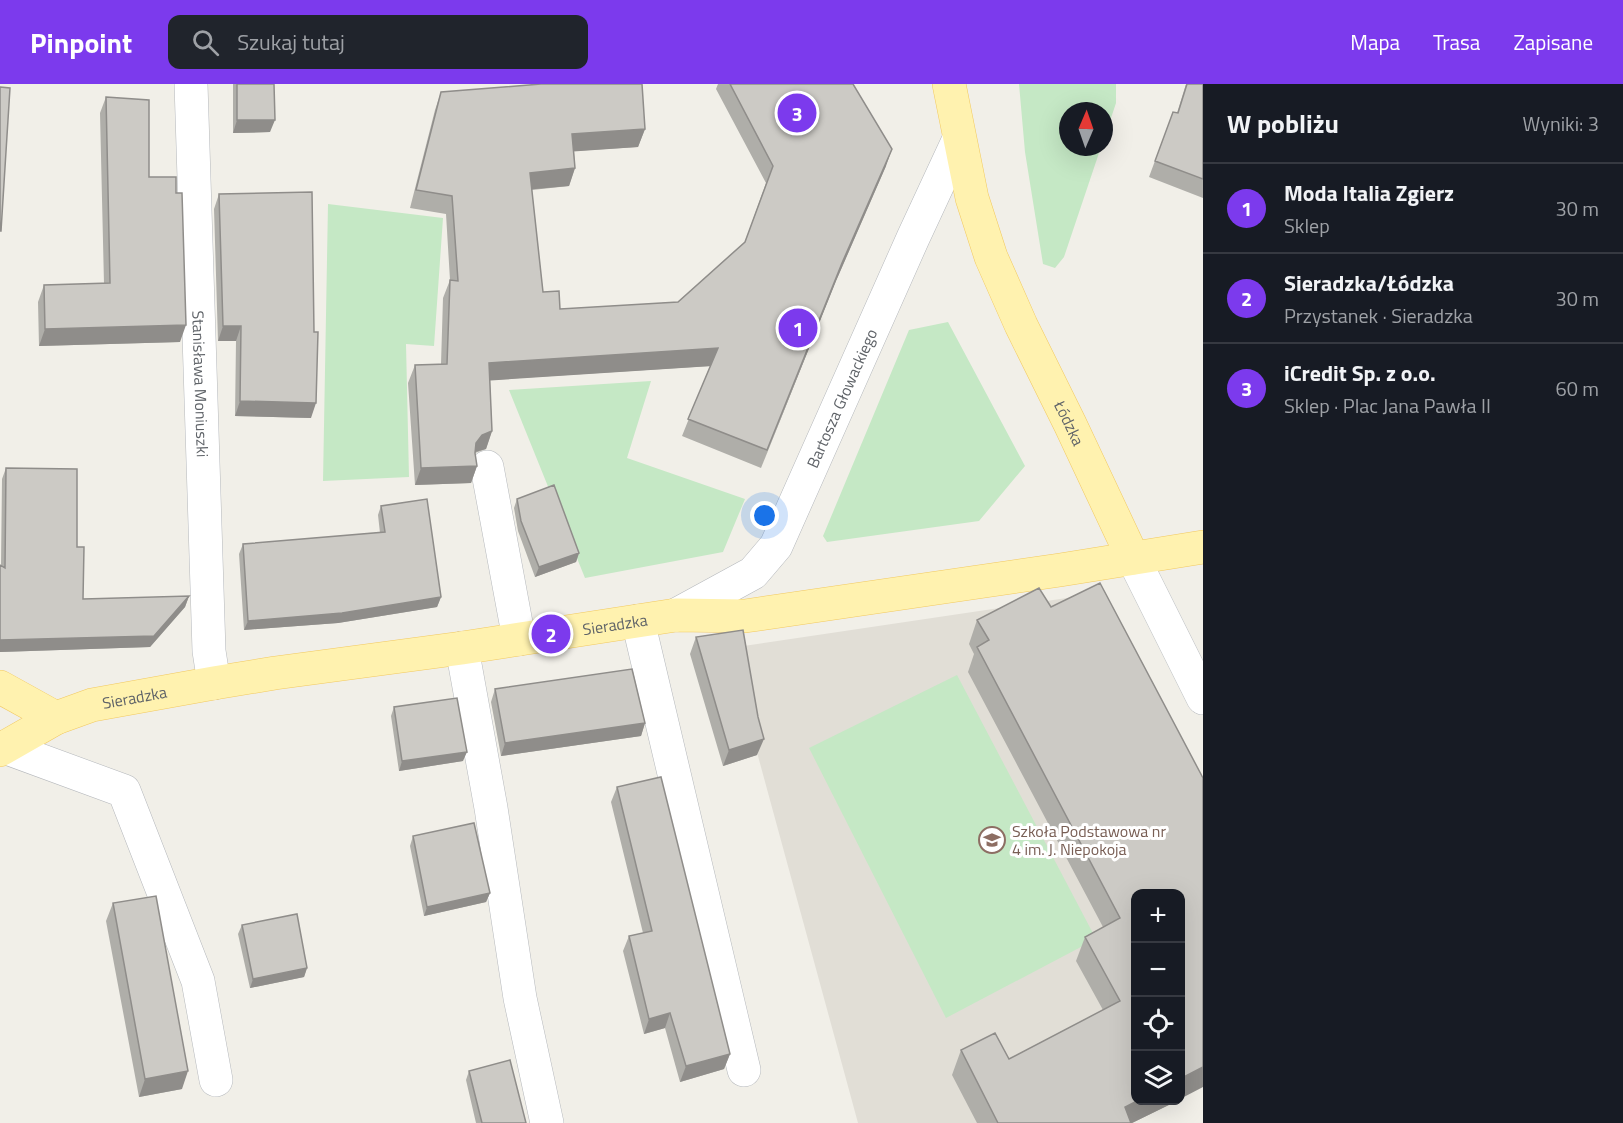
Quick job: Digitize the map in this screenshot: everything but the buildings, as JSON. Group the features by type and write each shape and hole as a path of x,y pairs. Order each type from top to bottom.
{"main road":[{"name":"Łódzka","path":"953,90 958,139 972,198 991,257 1021,325 1133,558"},
{"name":"Sieradzka","path":"2,748 56,718 92,705 214,683 676,615 745,616 1203,547"},
{"path":"0,687 56,718"}],"street":[{"name":"Stanisława Moniuszki","path":"191,84 209,639 214,683"},
{"name":"Bartosza Głowackiego","path":"676,615 753,573 776,546 958,139"},
{"path":"487,467 519,639"},
{"name":"Łódzka","path":"1133,558 1203,698"},
{"path":"638,621 744,1070"},
{"path":"462,648 491,808 520,998 547,1123"},
{"path":"2,748 124,791 198,981 216,1080"}],"shaded area":[{"name":"Szkoła Podstawowa nr 4 im. J. Niepokoja","path":"1087,595 1178,889 1131,889 1131,1051 990,1123 858,1123 752,734 737,647"}],"green space":[{"path":"1019,84 1116,84 1116,103 1113,112 1113,102 1059,102 1059,156 1098,156 1064,257 1055,268 1043,264 1025,152"},
{"path":"328,204 443,218 434,346 406,344 409,477 323,481"},
{"path":"948,322 1025,466 979,521 827,542 823,536 909,330"},
{"path":"651,381 627,458 745,499 723,552 585,578 509,390"},
{"path":"957,675 1096,939 946,1018 809,748"}],"place":[{"name":"iCredit Sp. z o.o.","path":"797,113"},
{"name":"Moda Italia Zgierz","path":"798,328"},
{"name":"Sieradzka/Łódzka","path":"551,634"},
{"name":"Szkoła Podstawowa nr 4 im. J. Niepokoja","path":"992,840"}]}
